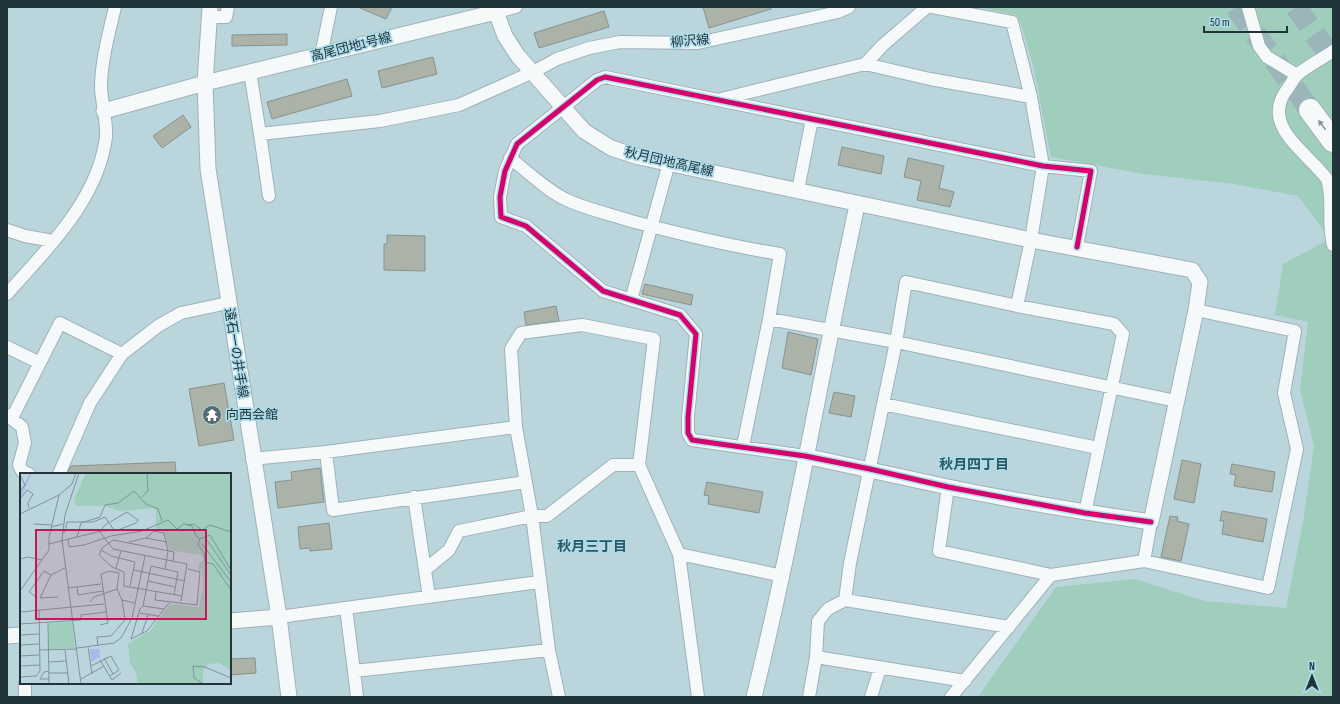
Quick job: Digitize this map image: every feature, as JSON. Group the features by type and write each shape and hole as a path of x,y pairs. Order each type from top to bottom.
{"highway":[{"path":"1310,110 1333,141"}],"street":[{"path":"7,294 54,241 81,203 100,161 106,135 101,87 104,59 115,7"},
{"path":"210,12 226,18 228,7"},
{"path":"321,54 331,7"},
{"name":"柳沢線","path":"260,134 380,121 459,104 533,72 557,59 588,48 620,42 698,42 838,12 849,7"},
{"path":"865,64 883,45 927,7"},
{"path":"932,7 1012,22 1030,97 1043,166 1031,240 1016,306"},
{"path":"1248,7 1259,46 1267,57 1297,75"},
{"name":"高尾団地1号線","path":"104,111 205,83 508,8"},
{"name":"秋月団地高尾線","path":"508,8 505,36 518,56 584,131 611,148 639,157 798,190 857,204 1031,240 1077,247 1192,270 1200,282 1196,310 1151,522"},
{"name":"遠石一の井手線","path":"210,12 205,83 208,170 252,459 279,617 289,697"},
{"path":"1333,51 1297,75 1283,94 1278,105 1278,117 1281,126 1327,179 1330,187 1329,217 1330,234 1333,245"},
{"path":"716,100 865,64 930,79 1030,97"},
{"path":"250,72 269,196"},
{"path":"1077,247 1092,172 1043,166 605,77 597,80 564,108 517,144 504,171 500,197 501,217 526,226 603,291 680,315 696,334 688,417 688,433 692,440 743,446 805,456 948,487 1085,513 1151,522 1144,561"},
{"path":"798,190 812,119"},
{"path":"510,158 537,180 565,199 589,209 650,226 738,247 780,254 769,319 743,446"},
{"path":"631,300 650,226 669,163"},
{"path":"754,697 783,576 805,456 857,204"},
{"path":"7,230 25,236 54,241"},
{"path":"845,600 850,563 896,342 906,282 1016,306 1114,324 1123,334 1085,513"},
{"path":"59,473 90,403 122,354 158,326 181,313 228,303"},
{"path":"948,487 939,552 1051,575 1144,561 1268,588 1297,449 1284,393 1296,331 1196,310"},
{"path":"769,319 896,342 1176,401"},
{"path":"27,473 22,471 19,465 25,443 24,432 22,427 10,417 60,323 122,354"},
{"path":"559,697 549,650 539,582 532,516 516,427 511,349 521,333 582,325 654,339 640,465 679,554 698,697"},
{"path":"7,347 40,363"},
{"path":"883,404 1098,448"},
{"path":"252,459 326,452 516,427"},
{"path":"326,452 334,510 414,497 526,482"},
{"path":"426,569 449,550 459,531 532,516 547,516 613,465 640,465"},
{"path":"414,497 429,597"},
{"path":"679,554 783,576"},
{"path":"951,697 1051,575"},
{"path":"231,620 279,617 539,582"},
{"path":"809,697 816,657 818,621 828,609 845,600 1009,627"},
{"path":"346,608 357,697"},
{"path":"7,636 20,635"},
{"path":"354,671 549,650"},
{"path":"816,657 965,681"},
{"path":"871,697 880,668"},
{"path":"25,684 25,697"}],"green space":[{"path":"977,7 1333,7 1333,697 978,697 1056,587 1135,579 1205,601 1286,608 1303,522 1314,446 1300,390 1308,322 1275,315 1283,264 1330,239 1298,196 1234,184 1143,174 1051,157 1034,69 1021,24 1016,15"}],"building":[{"path":"358,7 392,7 386,19"},
{"path":"703,7 771,7 771,9 709,28"},
{"path":"604,11 609,27 539,48 534,33"},
{"path":"287,34 287,45 232,46 232,35"},
{"path":"433,57 437,74 382,88 378,71"},
{"path":"347,79 352,96 272,119 267,102"},
{"path":"183,115 191,127 162,148 153,136"},
{"path":"842,147 884,156 881,174 838,165"},
{"path":"908,158 944,166 939,188 954,192 950,207 917,200 921,181 904,177"},
{"path":"387,235 425,236 425,271 384,270 384,244 387,244"},
{"path":"645,284 693,295 691,305 642,294"},
{"path":"556,306 559,321 526,325 524,312"},
{"path":"788,332 818,339 811,375 782,368"},
{"path":"224,383 234,440 199,446 189,389"},
{"path":"834,392 855,396 851,417 829,413"},
{"path":"1182,460 1201,464 1194,503 1174,499"},
{"path":"175,462 176,473 68,473 71,466"},
{"path":"1232,464 1275,472 1272,492 1234,486 1236,475 1230,474"},
{"path":"320,468 324,502 278,508 275,482 292,480 291,472"},
{"path":"707,482 763,492 759,513 708,504 709,496 704,495"},
{"path":"1222,511 1267,519 1263,542 1222,534 1224,521 1220,521"},
{"path":"1170,516 1178,517 1177,521 1189,524 1181,561 1161,557"},
{"path":"329,523 332,549 310,551 310,548 300,549 298,527"},
{"path":"255,658 256,673 231,675 231,659"}],"tunnel":[{"path":"1236,7 1310,110"},
{"path":"1296,7 1333,60"}],"cycle path":[{"path":"1077,247 1091,171 1043,166 605,77 597,80 517,144 505,171 500,197 501,217 526,226 603,291 680,315 696,334 688,417 688,433 692,440 805,456 948,487 1085,513 1151,522"}],"place":[{"name":"向西会館","path":"212,415"}],"district":[{"name":"秋月四丁目","path":"974,464"},
{"name":"秋月三丁目","path":"592,546"}]}
